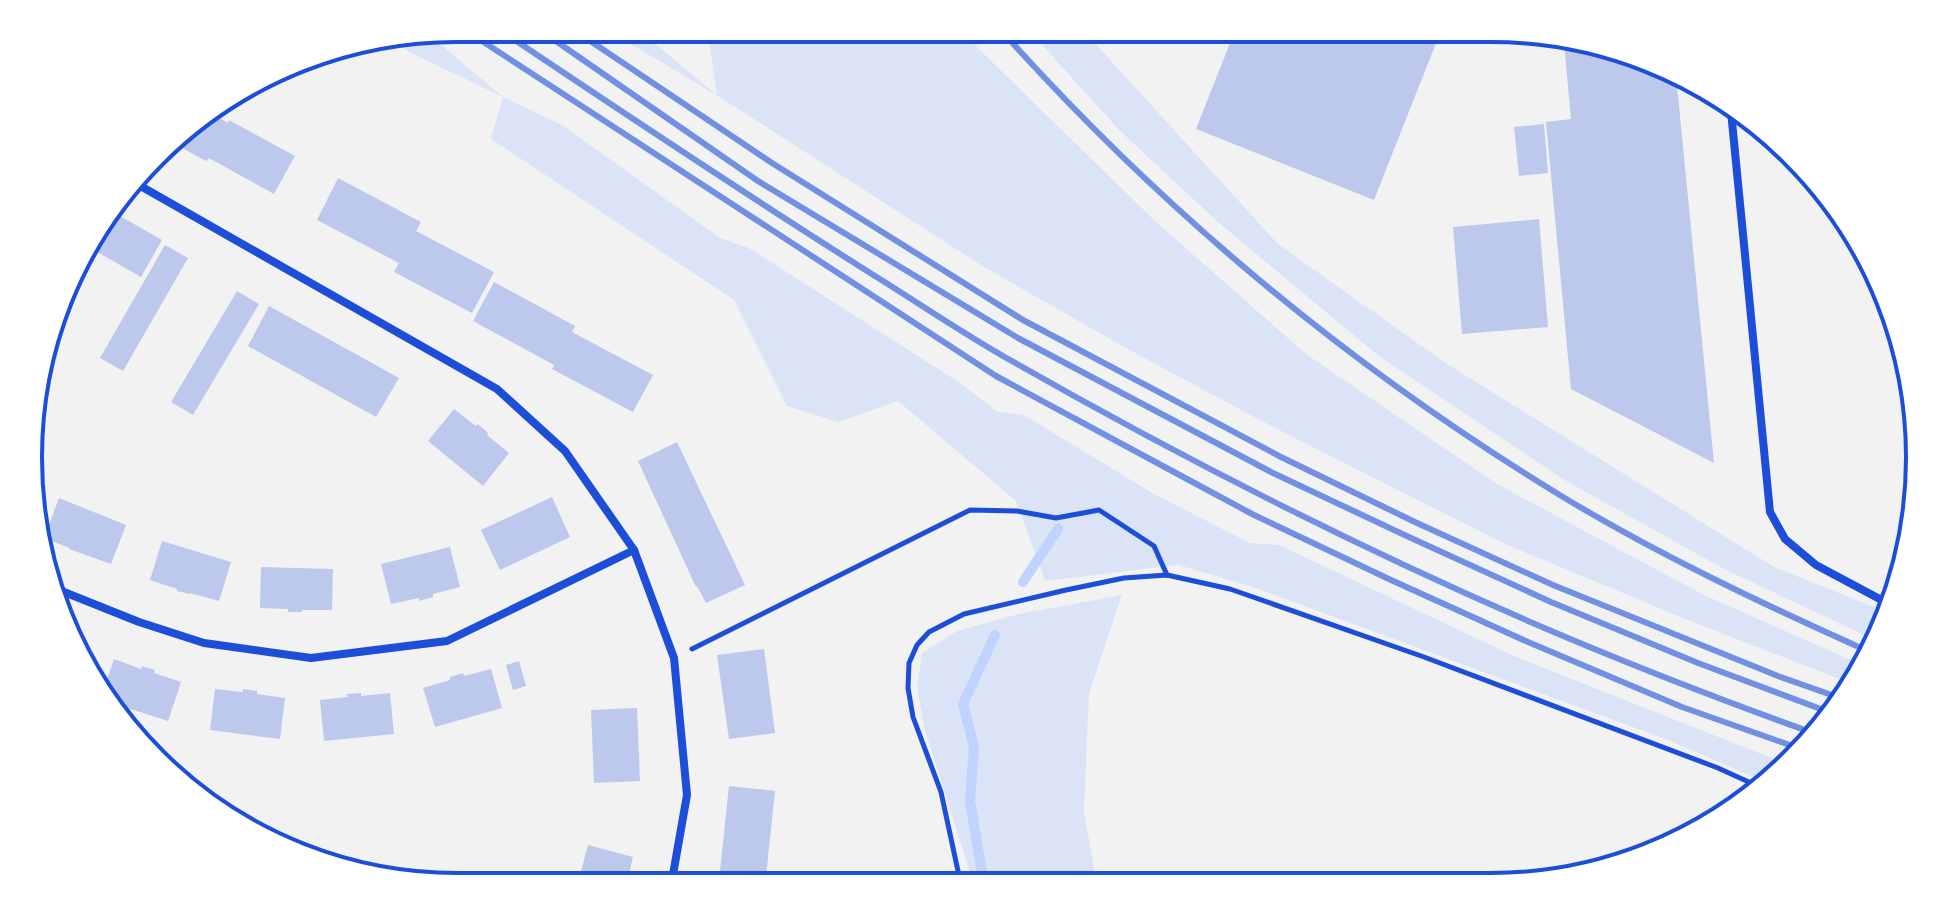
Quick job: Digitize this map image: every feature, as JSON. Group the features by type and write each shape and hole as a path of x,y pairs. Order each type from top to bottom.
{"street":[{"path":"1732,120 1770,512 1785,539 1816,565 1881,600"},
{"path":"142,187 497,389 565,451 634,550 674,658 687,795 673,873"},
{"path":"64,592 139,622 204,643 311,658 447,641 634,550"}],"path":[{"path":"674,658 970,510 1017,511 1056,518 1099,510 1154,546 1167,575"},
{"path":"958,873 941,792 913,717 908,688 909,663 917,645 929,632 964,614 1124,578 1167,575 1230,589 1424,657 1749,782"}],"shaded area":[{"path":"627,42 653,42 717,95 709,42 973,42 1156,222 1306,354 1497,484 1704,595 1852,661 1841,680 1505,544 1275,428 1122,346 984,267 718,96"},
{"path":"1040,42 1094,42 1278,244 1444,362 1774,567 1877,608 1865,636 1724,569 1563,479 1379,356 1219,223 1119,130"},
{"path":"439,43 503,97 402,46"},
{"path":"503,97 562,125 720,238 749,248 957,381 998,412 1024,415 1154,494 1250,543 1279,545 1514,656 1775,759 1755,778 1668,740 1250,586 1178,565 1045,581 1016,501 898,401 838,422 787,406 734,300 491,139"},
{"path":"1122,595 1089,694 1084,811 1095,873 970,873 924,727 917,686 922,653 957,631 1019,614"}],"building":[{"path":"1230,42 1436,42 1374,200 1196,129"},
{"path":"1565,49 1624,64 1677,87 1714,463 1571,389 1546,122 1571,119"},
{"path":"219,118 228,123 229,120 295,156 274,194 209,158 206,161 181,148"},
{"path":"1544,124 1548,173 1519,176 1514,127"},
{"path":"338,178 421,222 416,231 494,272 472,313 394,272 399,263 317,220"},
{"path":"120,216 162,240 141,277 97,252"},
{"path":"1539,219 1548,327 1462,334 1453,227"},
{"path":"165,245 188,258 123,371 100,358"},
{"path":"494,282 575,326 572,332 653,375 633,412 552,369 554,365 473,321"},
{"path":"237,291 259,304 193,415 171,402"},
{"path":"269,306 399,378 376,417 248,346"},
{"path":"454,409 476,426 478,424 509,453 483,486 428,441"},
{"path":"677,442 745,585 706,603 638,461"},
{"path":"552,497 570,537 500,570 481,530"},
{"path":"59,498 126,525 111,564 50,540 48,527"},
{"path":"162,541 231,562 219,601 177,591 150,580"},
{"path":"450,547 460,587 419,601 419,598 391,604 381,564"},
{"path":"261,567 333,569 332,610 288,612 288,609 260,608"},
{"path":"764,649 775,733 729,739 717,655"},
{"path":"114,659 141,669 142,666 155,670 154,673 181,682 168,721 126,708 107,680"},
{"path":"519,661 526,686 513,690 506,665"},
{"path":"491,669 502,708 435,727 423,688 463,673 464,676"},
{"path":"215,689 243,692 243,689 285,698 280,739 210,730"},
{"path":"361,693 361,696 390,693 394,734 324,741 320,700"},
{"path":"637,708 640,781 594,783 591,710"},
{"path":"729,786 775,791 766,873 720,871"},
{"path":"588,845 633,857 629,873 581,873"}],"waterway":[{"path":"1023,582 1058,529"},
{"path":"982,873 970,801 974,747 963,704 995,635"}],"railway":[{"path":"483,42 996,376 1187,479 1254,515 1528,642 1682,707 1790,745"},
{"path":"518,42 733,185 959,329 1138,431 1335,532 1468,594 1640,667 1804,730"},
{"path":"557,42 758,181 1018,338 1273,473 1551,602 1698,663 1821,709"},
{"path":"592,42 772,163 1023,320 1281,457 1553,585 1831,695"},
{"path":"1012,42 1127,161 1194,224 1263,284 1409,395 1600,519 1714,579 1860,647"}]}
